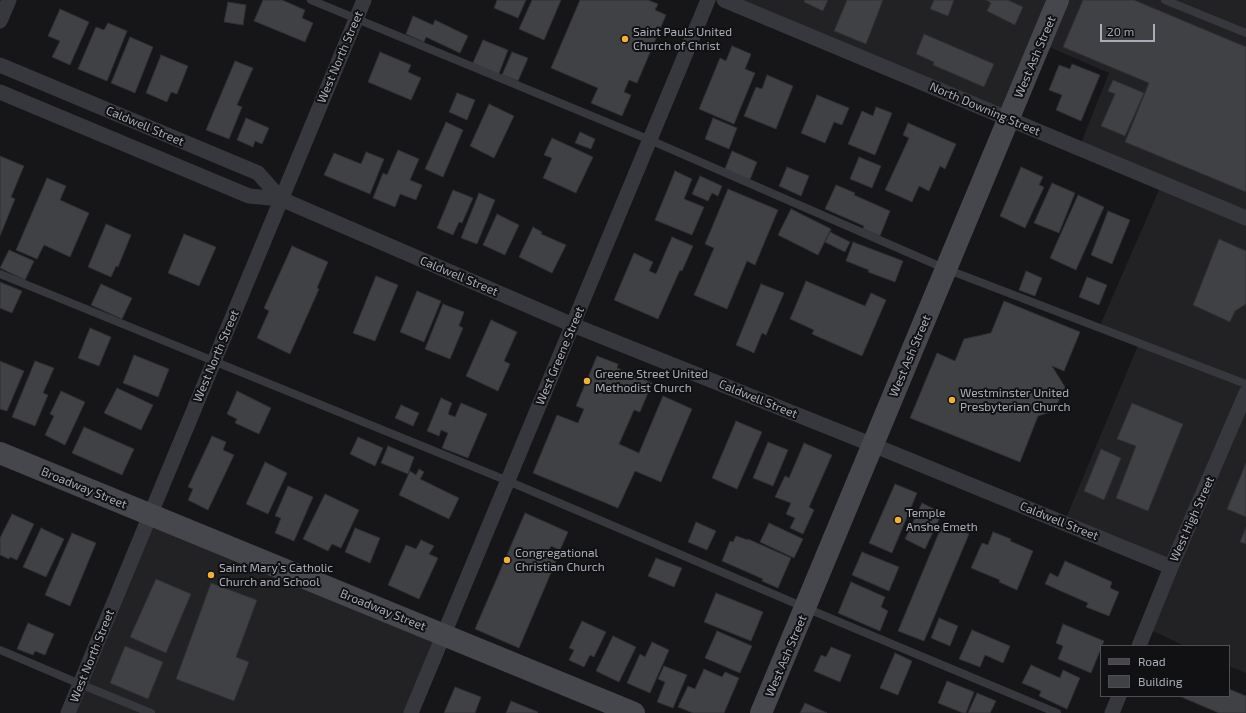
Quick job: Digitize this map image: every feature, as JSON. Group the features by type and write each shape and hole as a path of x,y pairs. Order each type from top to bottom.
{"street":[{"path":"0,21 9,0"},
{"name":"West North Street","path":"68,713 364,0"},
{"name":"West Greene Street","path":"411,713 708,0"},
{"name":"North Downing Street","path":"724,0 1246,218"},
{"name":"West Ash Street","path":"762,713 1058,0"},
{"name":"Caldwell Street","path":"0,65 258,173 281,199"},
{"name":"Caldwell Street","path":"0,92 248,196 281,199 573,325 873,445 1171,567"},
{"name":"West High Street","path":"1139,645 1171,567 1246,393"},
{"name":"Broadway Street","path":"0,453 634,713"},
{"path":"1112,713 1119,697"}],"lane":[{"path":"311,0 650,140 946,269 1246,384"},
{"path":"1165,0 1246,33"},
{"path":"0,274 508,481 1057,713"},
{"path":"0,650 151,713"}],"shaded area":[{"path":"724,0 1246,0 1246,673 1230,666 1230,645 1183,645 1146,628 1171,567 1064,523 1139,343 1099,328 1162,183 1079,148 1109,73 1040,43 1009,119"},
{"name":"Saint Mary’s Catholic Church and School","path":"150,515 444,635 411,713 68,713"}],"building":[{"path":"263,0 282,0 305,10 302,18 313,23 305,42 254,21"},
{"path":"497,0 526,0 518,18 494,8"},
{"path":"532,0 561,0 544,40 519,29"},
{"path":"580,0 648,0 658,4 655,10 666,15 637,83 629,80 624,92 631,95 622,116 591,103 598,88 551,68"},
{"path":"805,0 828,0 823,11 804,2"},
{"path":"847,0 883,0 866,44 834,31"},
{"path":"934,0 954,0 948,16 930,9"},
{"path":"986,0 1008,0 1023,7 1015,25 987,11 991,3"},
{"path":"1083,0 1134,0 1246,47 1246,192 1125,142 1149,83 1063,47"},
{"path":"228,2 246,5 243,25 224,22"},
{"path":"60,9 89,22 70,65 52,57 60,41 48,36"},
{"path":"413,16 433,25 435,20 468,36 460,53 426,37 424,42 406,34"},
{"path":"108,23 127,31 107,81 78,69 96,27 104,30"},
{"path":"924,34 994,64 984,87 933,65 934,62 916,54"},
{"path":"130,37 153,47 135,93 111,83"},
{"path":"483,40 508,50 498,76 472,65"},
{"path":"732,46 751,54 745,69 755,73 734,124 699,109 720,58 726,61"},
{"path":"380,52 411,65 408,72 421,78 411,100 368,82"},
{"path":"512,52 528,58 518,81 502,75"},
{"path":"161,55 188,66 177,94 171,92 167,102 146,93"},
{"path":"235,61 253,68 237,105 242,107 229,139 206,130"},
{"path":"1072,64 1100,75 1081,121 1056,110 1062,95 1049,90 1059,65 1070,69"},
{"path":"767,75 793,86 776,129 744,116 756,87 762,89"},
{"path":"1113,80 1144,93 1125,136 1101,126 1115,94 1108,91"},
{"path":"457,93 475,100 467,120 449,112"},
{"path":"817,95 849,108 842,125 834,122 825,143 801,133"},
{"path":"489,104 514,116 494,158 470,146"},
{"path":"876,107 892,113 875,155 848,144 862,111 873,116"},
{"path":"246,118 269,128 262,144 255,141 253,147 237,140"},
{"path":"713,118 737,128 729,149 705,139"},
{"path":"446,122 463,130 443,177 425,169"},
{"path":"908,123 956,144 945,169 940,166 929,191 919,186 912,202 885,190 909,138 903,135"},
{"path":"580,132 595,139 591,149 575,143"},
{"path":"552,138 593,157 576,193 543,178 552,158 544,155"},
{"path":"398,150 419,159 410,180 422,185 416,200 400,194 395,207 373,198 383,173 387,175"},
{"path":"732,151 757,162 749,182 724,171"},
{"path":"366,152 384,159 370,194 324,175 334,153 361,164"},
{"path":"0,156 24,166 11,197 15,199 0,236"},
{"path":"859,157 881,166 872,188 850,179"},
{"path":"787,167 809,176 801,196 779,186"},
{"path":"1021,167 1043,177 1039,185 1044,187 1025,228 1000,216"},
{"path":"675,171 692,179 684,199 704,207 692,235 655,220"},
{"path":"700,176 722,186 718,196 712,193 708,201 692,194"},
{"path":"47,178 66,186 60,200 89,213 70,257 44,245 37,259 16,250"},
{"path":"1052,183 1075,193 1059,233 1034,223"},
{"path":"836,185 855,193 854,195 890,211 880,236 863,229 864,226 825,209"},
{"path":"728,189 778,210 755,265 747,261 727,309 694,295 714,248 705,244"},
{"path":"453,190 473,198 462,223 459,222 453,235 437,228"},
{"path":"479,193 495,200 477,244 461,238"},
{"path":"1078,195 1104,207 1076,270 1050,258"},
{"path":"791,209 831,229 818,255 778,235"},
{"path":"1108,211 1130,220 1112,264 1091,255"},
{"path":"497,214 519,225 505,255 483,245"},
{"path":"106,224 131,235 118,267 116,266 111,277 88,267"},
{"path":"533,227 542,232 541,234 566,245 552,273 519,257"},
{"path":"830,232 850,242 845,252 825,242"},
{"path":"184,234 216,247 199,286 168,273"},
{"path":"672,237 693,246 682,271 680,270 658,319 614,300 634,253 653,262 649,271 656,274"},
{"path":"1219,239 1246,251 1246,304 1235,311 1230,322 1193,305"},
{"path":"853,242 903,261 895,282 868,272 869,270 846,261"},
{"path":"292,246 328,262 317,288 319,289 290,354 257,338 269,311 264,308"},
{"path":"9,250 34,261 25,280 0,268"},
{"path":"1026,271 1042,278 1035,296 1019,290"},
{"path":"376,276 398,285 375,341 353,333"},
{"path":"1087,277 1107,285 1099,305 1079,297"},
{"path":"806,281 865,306 871,293 886,300 862,356 812,334 814,330 790,319"},
{"path":"0,282 22,291 12,313 0,308"},
{"path":"101,284 132,298 122,319 91,305"},
{"path":"761,284 784,293 766,335 762,333 754,353 736,345"},
{"path":"417,291 441,301 424,342 400,332"},
{"path":"1004,301 1080,332 1064,371 1052,366 1065,387 1054,411 1038,416 1020,462 910,418 937,353 955,361 964,339 991,333"},
{"path":"443,304 464,312 459,326 463,328 450,359 425,349"},
{"path":"491,320 517,332 504,361 510,364 498,391 466,376"},
{"path":"90,328 111,337 99,366 78,358"},
{"path":"134,355 169,369 158,397 123,383"},
{"path":"597,356 618,364 617,368 652,383 640,412 634,410 619,444 639,453 663,396 692,409 661,482 635,471 618,508 533,473 557,415 578,423 584,409 576,406"},
{"path":"0,361 24,371 7,411 0,409"},
{"path":"35,361 54,368 43,393 48,395 35,426 12,417"},
{"path":"117,388 153,405 141,430 104,413"},
{"path":"61,391 85,402 65,445 45,435 54,416 50,414"},
{"path":"237,391 271,408 259,434 235,423 237,419 227,414"},
{"path":"441,398 452,403 448,414 455,417 461,403 487,414 468,458 442,448 448,433 441,430 439,436 427,431"},
{"path":"1132,403 1183,424 1148,511 1116,498 1136,446 1117,439"},
{"path":"401,405 419,413 413,426 395,418"},
{"path":"736,421 762,432 737,489 712,478"},
{"path":"84,427 134,449 122,475 72,453"},
{"path":"212,436 226,442 223,450 234,455 208,510 188,500 193,489 188,487"},
{"path":"358,437 383,448 375,466 350,454"},
{"path":"768,442 788,450 773,486 753,478"},
{"path":"804,443 832,455 809,507 814,510 803,534 790,528 795,518 786,514 791,503 775,497 785,476 789,478"},
{"path":"388,446 414,457 408,474 381,463"},
{"path":"1101,449 1121,458 1104,500 1084,491"},
{"path":"265,462 287,473 268,514 246,504"},
{"path":"1246,463 1246,517 1227,509"},
{"path":"419,469 424,472 420,479 459,498 449,519 399,495 410,471 416,475"},
{"path":"895,484 917,493 892,553 869,543"},
{"path":"288,486 313,497 294,541 275,533 281,518 275,516"},
{"path":"325,494 359,510 341,548 332,544 328,551 303,539"},
{"path":"922,503 942,513 925,549 905,539"},
{"path":"525,513 568,532 560,550 551,546 546,557 556,561 519,648 475,629"},
{"path":"12,514 34,524 17,560 10,557 9,559 0,555 0,538"},
{"path":"696,522 716,531 707,550 688,542"},
{"path":"769,523 803,539 794,558 760,542"},
{"path":"943,523 969,534 924,641 898,631"},
{"path":"1246,527 1246,544 1240,542"},
{"path":"41,528 64,539 46,577 23,567"},
{"path":"355,528 380,538 370,563 345,552"},
{"path":"993,532 1011,539 1010,541 1033,551 1017,590 999,582 1000,580 971,568 982,543 988,545"},
{"path":"72,533 96,543 70,606 45,595"},
{"path":"736,536 748,539 791,558 778,588 762,581 763,579 722,561 730,541 733,542"},
{"path":"421,540 434,546 429,554 438,558 419,599 388,585 406,545 416,549"},
{"path":"862,552 899,567 889,591 852,575"},
{"path":"656,558 682,568 674,587 648,576"},
{"path":"1065,561 1112,582 1110,588 1119,592 1109,616 1086,607 1088,603 1045,584 1050,573 1058,577"},
{"path":"156,579 191,594 166,653 130,637"},
{"path":"851,582 885,597 881,607 888,611 880,631 838,613"},
{"path":"211,583 257,600 236,657 249,662 234,701 176,679"},
{"path":"716,593 763,612 751,641 704,622"},
{"path":"939,618 958,626 950,646 931,638"},
{"path":"582,621 606,632 594,657 590,655 584,667 569,660 574,650 569,648"},
{"path":"28,623 54,634 45,655 35,651 33,655 17,649"},
{"path":"1063,624 1104,641 1102,645 1100,645 1100,651 1091,673 1058,659 1063,646 1056,643"},
{"path":"972,630 1010,646 1003,663 985,655 980,667 959,659"},
{"path":"717,631 752,646 740,673 705,658"},
{"path":"613,636 636,647 619,682 596,671"},
{"path":"652,642 669,650 650,693 627,683 640,654 645,657"},
{"path":"125,646 163,662 148,699 110,683"},
{"path":"831,647 851,655 840,682 814,671 821,655 826,657"},
{"path":"895,653 912,661 898,695 880,688"},
{"path":"1031,665 1060,678 1063,670 1080,678 1067,709 1039,696 1041,691 1022,683"},
{"path":"664,666 687,675 673,708 657,702 665,682 658,679"},
{"path":"704,669 722,677 725,672 739,678 724,713 693,713 678,707 688,686 695,689"},
{"path":"947,681 974,692 966,713 938,703"},
{"path":"455,687 481,697 475,713 444,713"},
{"path":"1230,689 1246,696 1246,713 1219,713 1181,697 1230,697"},
{"path":"977,693 996,701 990,713 968,713"},
{"path":"511,701 538,712 506,713"},
{"path":"805,703 827,713 800,713"}],"place":[{"name":"Saint Pauls United Church of Christ","path":"625,39"},
{"name":"Greene Street United Methodist Church","path":"587,381"},
{"name":"Westminster United Presbyterian Church","path":"952,400"},
{"name":"Temple Anshe Emeth","path":"898,520"},
{"name":"Congregational Christian Church","path":"507,560"},
{"name":"Saint Mary’s Catholic Church and School","path":"211,575"}]}
